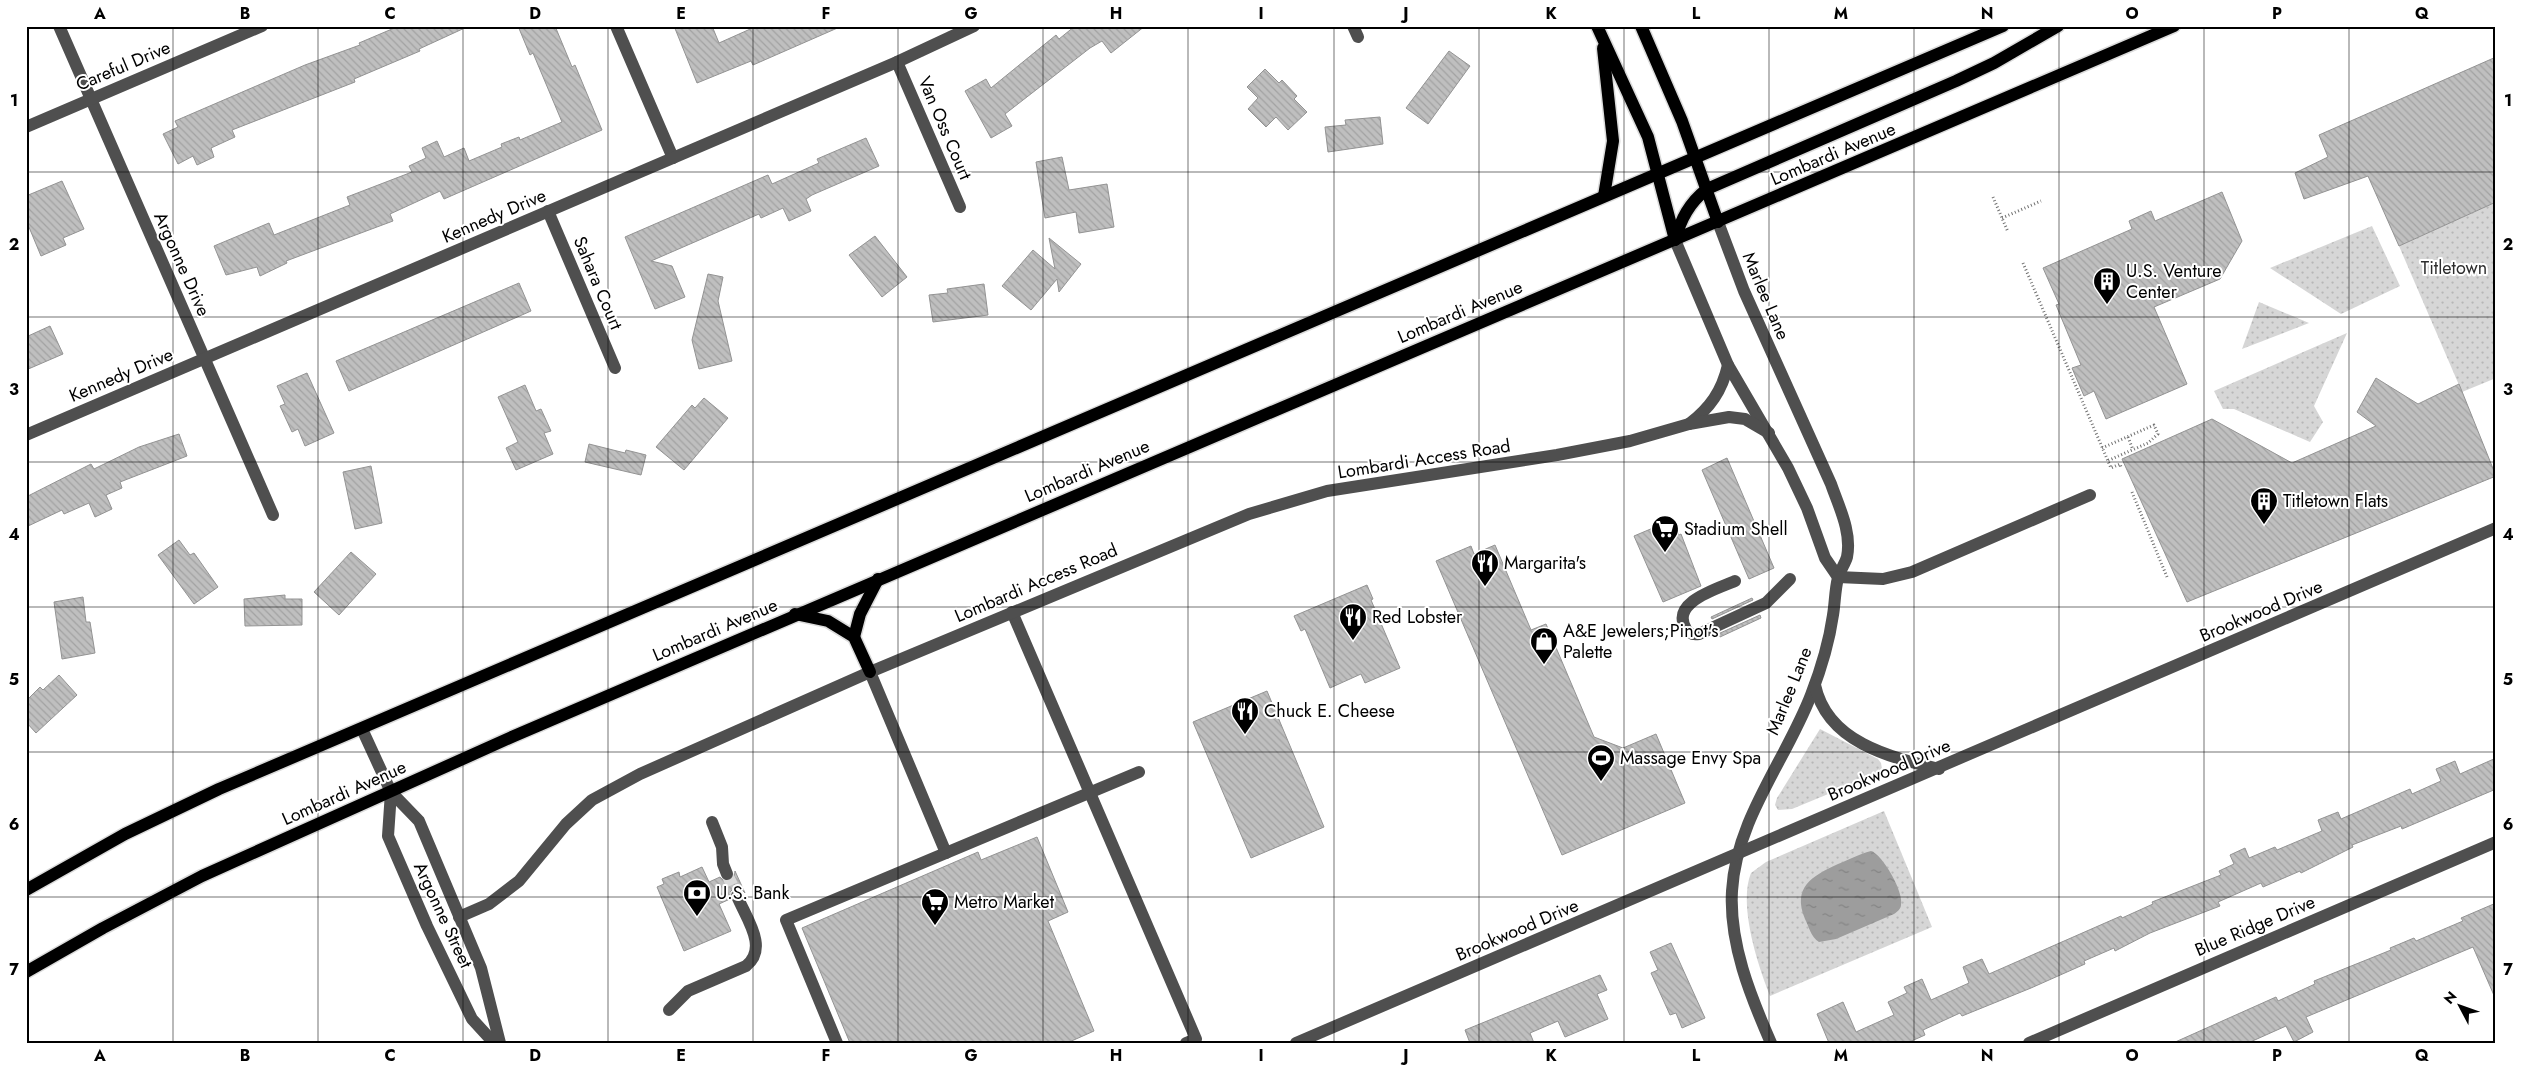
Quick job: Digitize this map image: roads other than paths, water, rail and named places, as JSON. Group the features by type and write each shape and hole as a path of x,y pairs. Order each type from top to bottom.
{"main road":[{"path":"1596,26 1638,112 1658,173 1675,240"},
{"path":"1641,26 1668,87 1718,222"},
{"path":"26,890 168,813 2003,26"},
{"path":"1675,240 1685,213 1696,198 1707,190 1956,81 1994,63 2058,26"},
{"name":"Lombardi Avenue","path":"26,972 103,928 202,876 523,732 794,614 1718,222 2174,26"},
{"path":"1603,40 1606,93 1613,141 1604,196"},
{"path":"854,637 862,610 878,579"},
{"path":"794,614 828,621 854,637 870,672"}],"street":[{"name":"Argonne Drive","path":"59,26 273,515"},
{"name":"Careful Drive","path":"26,127 262,26"},
{"path":"616,26 673,158"},
{"name":"Kennedy Drive","path":"26,435 898,62 974,26"},
{"name":"Van Oss Court","path":"898,62 960,207"},
{"name":"Sahara Court","path":"548,211 615,368"},
{"name":"Marlee Lane","path":"1718,222 1744,291 1841,511 1848,548 1846,559 1838,577 1830,636 1815,684 1754,810 1740,851 1732,888 1733,926 1750,994 1771,1043"},
{"path":"1675,240 1728,365 1768,433 1808,508 1825,558 1838,577 1883,579 1912,572 2090,494"},
{"name":"Lombardi Access Road","path":"1689,424 1704,412 1719,393 1728,365"},
{"name":"Lombardi Access Road","path":"459,916 489,904 519,881 566,824 592,800 640,774 870,672 1205,531 1298,499 1393,480 1589,450 1630,441 1689,424 1735,417 1750,422 1768,433"},
{"name":"Brookwood Drive","path":"1296,1043 1578,923 1740,851 1939,769 2496,528"},
{"path":"1735,581 1688,604 1682,615 1688,632 1699,634 1766,603 1790,579"},
{"path":"1012,612 1196,1039 1186,1043"},
{"path":"870,672 946,853"},
{"path":"1815,684 1820,706 1846,733 1888,755 1939,769"},
{"name":"Argonne Street","path":"362,729 391,792 419,821 481,968 500,1043"},
{"path":"837,1043 786,920 1139,772"},
{"name":"Argonne Street","path":"391,792 388,836 427,926 472,1019 494,1043"},
{"path":"712,822 722,847 723,864 727,874"},
{"name":"Blue Ridge Drive","path":"2029,1043 2496,842"},
{"path":"669,1010 688,991 746,966 753,961 757,952 757,943 737,896"}],"water":[{"path":"1871,851 1881,859 1892,875 1901,899 1900,908 1894,914 1836,939 1819,942 1812,935 1802,908 1801,899 1807,884 1820,873"}],"tunnel":[{"path":"727,874 737,896"}],"place":[{"name":"U.S. Venture Center","path":"2107,305"},
{"name":"Titletown Flats","path":"2264,525"},
{"name":"Stadium Shell","path":"1665,553"},
{"name":"Margarita's","path":"1485,587"},
{"name":"Red Lobster","path":"1353,641"},
{"name":"A&E Jewelers;Pinot's Palette","path":"1544,665"},
{"name":"Chuck E. Cheese","path":"1245,735"},
{"name":"Massage Envy Spa","path":"1601,782"},
{"name":"U.S. Bank","path":"697,917"},
{"name":"Metro Market","path":"935,926"}],"park label":[{"name":"Titletown","path":"2454,268"}]}
